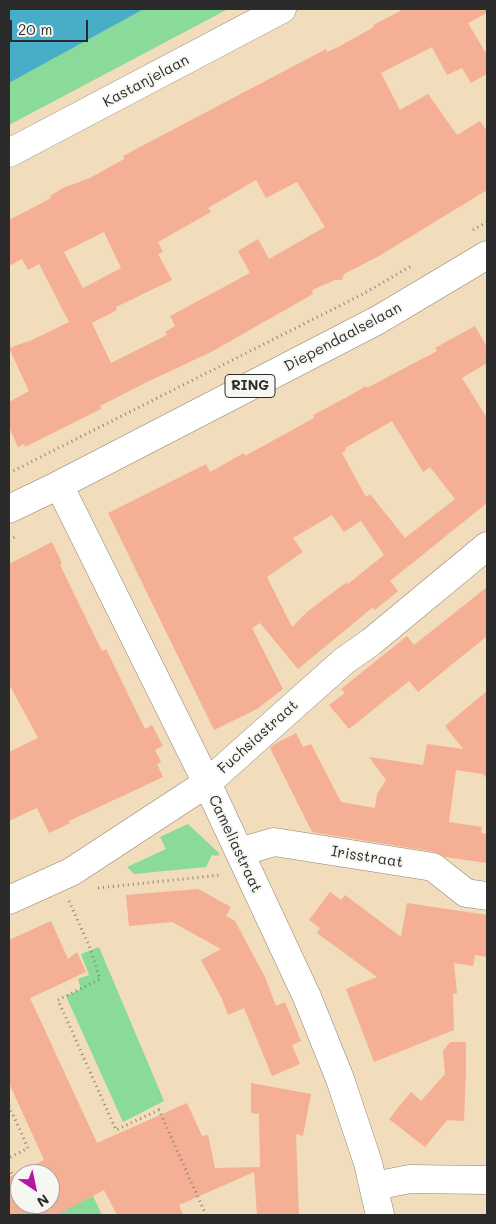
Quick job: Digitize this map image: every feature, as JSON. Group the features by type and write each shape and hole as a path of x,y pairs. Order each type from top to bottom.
{"street":[{"name":"Kastanjelaan","path":"9,153 282,9"},
{"name":"Diependaalselaan","path":"9,509 378,320 487,255"},
{"name":"Cameliastraat","path":"59,485 207,783 307,997 340,1079 368,1162 380,1215"},
{"name":"Fuchsiastraat","path":"9,900 71,872 207,783 344,661 371,642 487,546"},
{"name":"Irisstraat","path":"240,852 274,842 433,867 466,893 487,896"},
{"path":"374,1186 410,1179 487,1180"}],"path":[{"path":"471,231 487,222"},
{"name":"Diependaalselaan","path":"9,473 363,294 421,260"},
{"path":"95,888 223,875"},
{"path":"67,897 90,948 100,979 58,1000 116,1130 159,1110 206,1215"},
{"path":"9,1106 28,1148 10,1157 9,1152"}],"green space":[{"path":"144,9 228,9 9,125 9,83"},
{"path":"188,824 220,854 212,855 206,867 134,874 127,867 166,849 160,837"},
{"path":"99,947 164,1101 123,1122 66,996 81,989 78,979 89,975 81,954"},
{"path":"93,1196 102,1215 52,1215 60,1214 60,1211"}],"water":[{"path":"9,9 144,9 9,83"}],"building":[{"path":"404,9 487,9 487,13 468,23 487,55 487,74 471,83 462,68 447,75 432,47 381,73 400,110 428,94 457,135 480,121 487,131 487,190 379,256 344,274 342,280 335,280 312,290 313,294 213,351 145,383 100,406 101,409 25,447 24,444 18,447 9,427 9,402 29,391 9,348 32,340 69,322 39,264 28,270 22,259 9,266 9,220 51,198 50,196 63,188 90,178 124,159 123,156 326,49 327,52 340,46 374,27 373,25","holes":["256,180 266,198 297,182 325,227 269,259 258,239 238,251 250,273 170,316 175,326 165,332 167,335 111,363 92,323 117,310 116,307 172,280 158,254 163,252 158,242 211,212 208,208","104,232 121,268 83,288 64,252"]},
{"path":"475,326 487,347 487,363 462,378 487,418 487,503 390,581 398,591 375,610 372,608 298,669 260,623 252,628 283,689 257,709 214,730 108,513 206,464 210,472 244,453 245,456 314,418 313,415 366,386 367,388 437,351 435,348","holes":["392,421 423,472 430,467 455,499 405,538 370,494 366,497 342,453 346,450 345,448","332,515 344,532 361,521 384,555 348,584 347,582 308,611 292,627 267,577 303,552 293,538"]},
{"path":"52,542 62,563 60,565 102,651 106,649 145,729 152,725 163,746 155,750 161,762 157,764 163,777 69,821 70,823 49,833 37,808 9,821 9,752 38,738 9,684 9,564"},
{"path":"487,587 487,636 418,692 409,681 349,729 329,705 345,693 341,689 407,636 414,645"},
{"path":"487,691 487,779 483,774 456,770 449,822 482,827 481,833 487,834 487,863 445,857 435,852 312,832 270,748 273,745 296,733 303,747 311,744 341,802 375,808 377,794 386,780 369,757 423,765 427,744 463,749 445,726"},
{"path":"198,889 231,907 226,916 235,921 265,977 276,1006 285,1002 301,1041 292,1045 300,1064 272,1076 244,1008 228,1015 222,999 201,960 221,949 172,922 129,926 126,895"},
{"path":"330,892 341,900 345,895 401,937 407,903 487,915 487,957 475,955 473,966 454,963 457,993 453,994 454,1030 374,1062 346,989 377,977 317,933 320,928 309,920"},
{"path":"51,921 68,959 77,952 86,972 30,998 97,1143 187,1103 202,1136 208,1135 215,1168 260,1167 259,1114 251,1113 251,1083 311,1094 303,1136 296,1134 299,1215 257,1215 254,1172 179,1205 183,1215 117,1215 104,1190 60,1213 60,1164 36,1164 44,1160 9,1083 9,940"},
{"path":"450,1042 466,1042 464,1121 447,1120 425,1147 389,1119 411,1092 421,1101 445,1074 443,1051"},
{"path":"9,1177 10,1214 59,1214 9,1215"}]}
